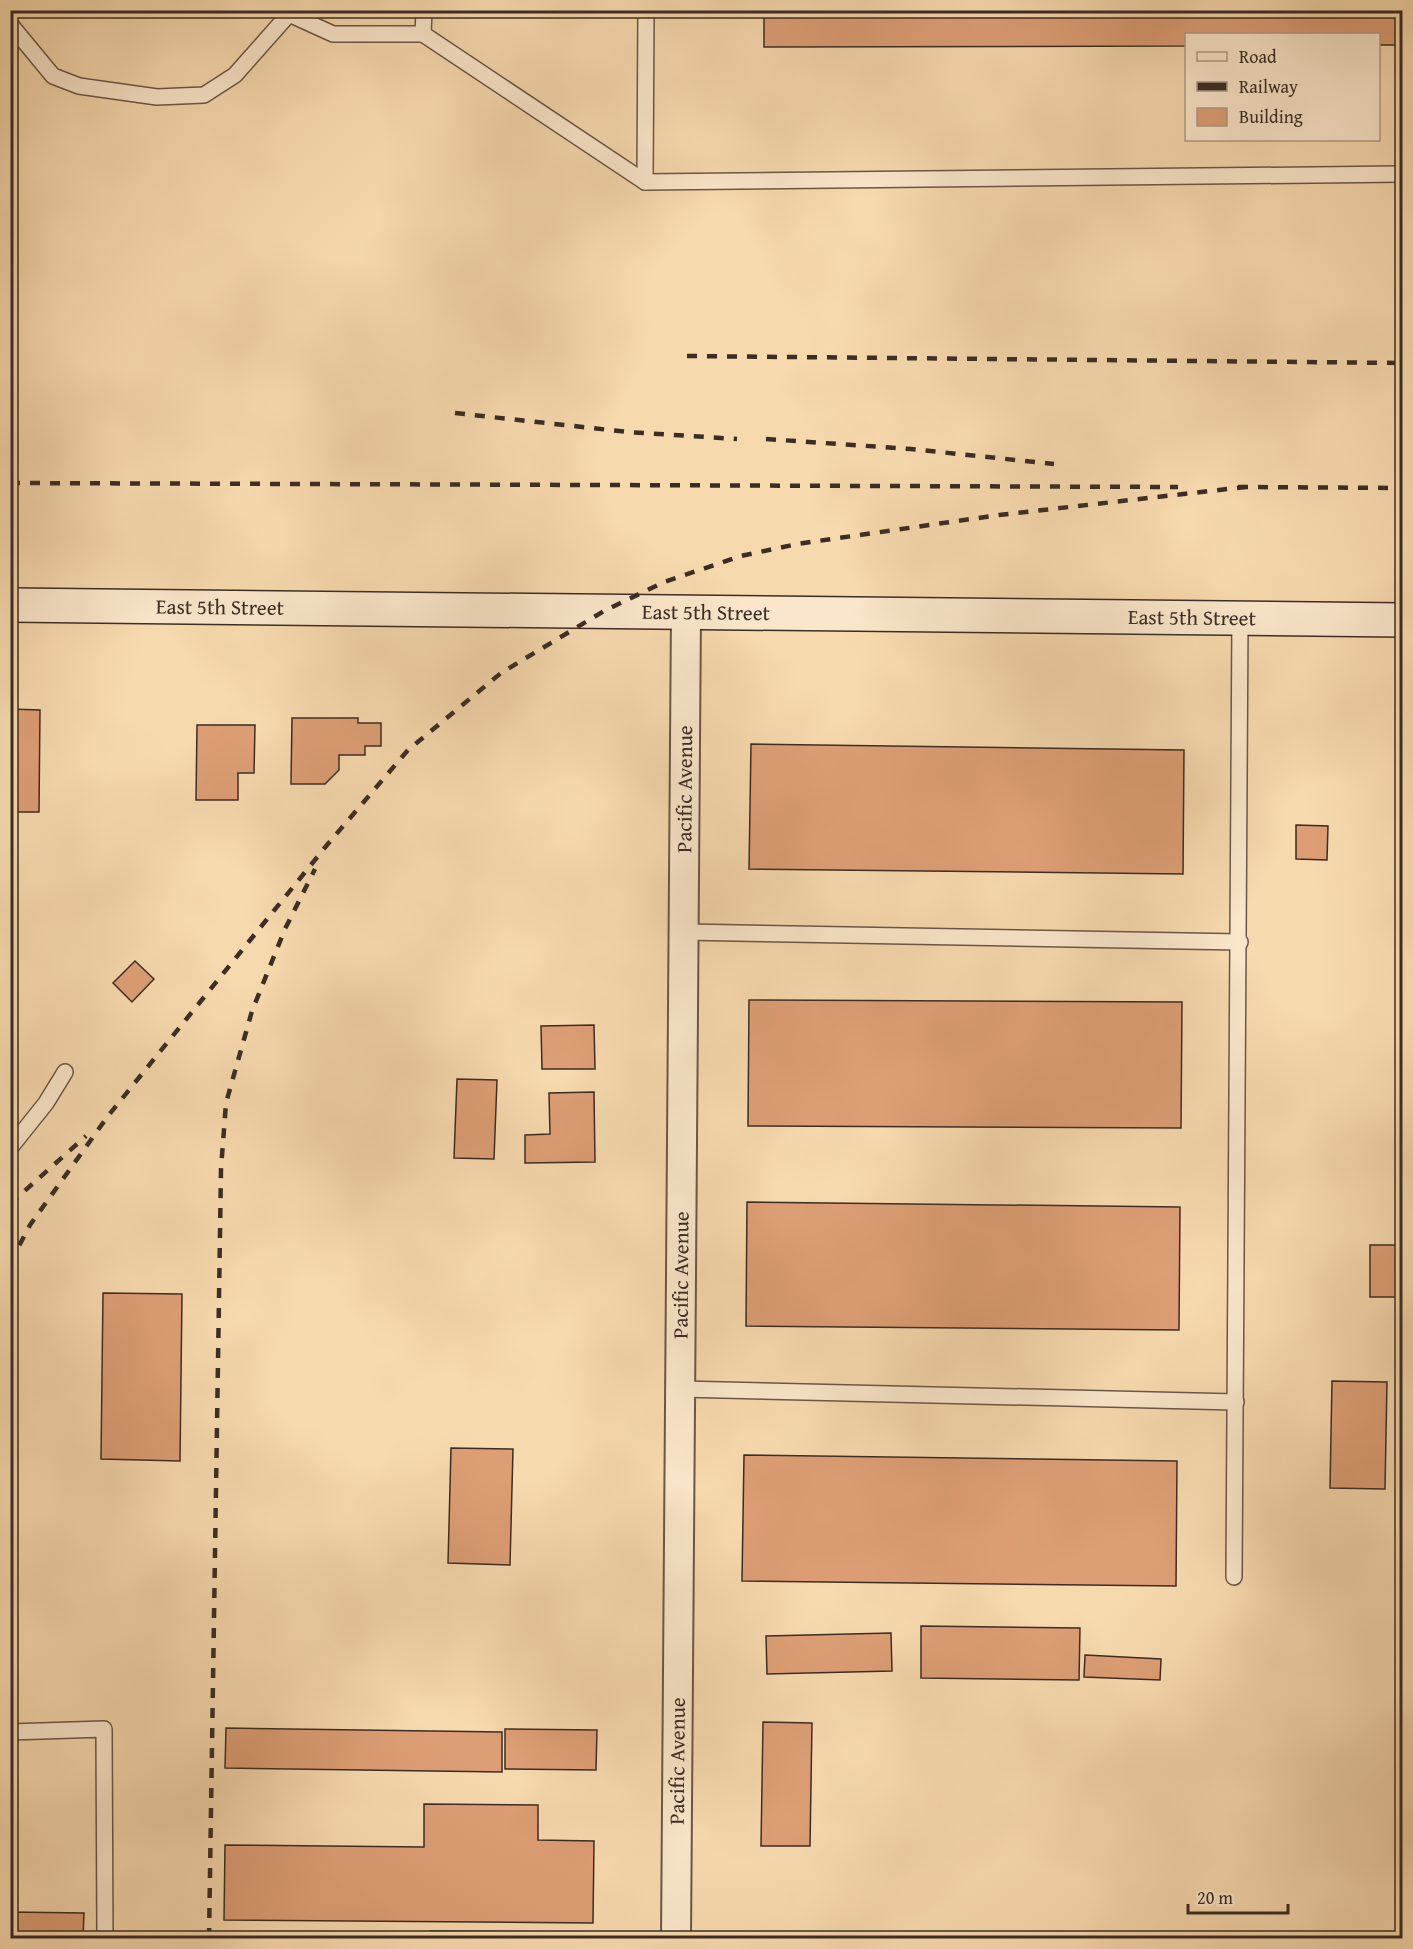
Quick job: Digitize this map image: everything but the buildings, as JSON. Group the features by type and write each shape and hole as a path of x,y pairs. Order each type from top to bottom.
{"main road":[{"name":"East 5th Street","path":"10,605 1402,620"}],"street":[{"name":"Pacific Avenue","path":"676,1938 686,612"}],"lane":[{"path":"423,10 423,34"},
{"path":"645,182 646,10"},
{"path":"10,24 53,76 79,86 157,97 204,95 235,75 288,12 333,34 423,34 645,182 1402,174"},
{"path":"1234,1577 1240,942 1240,619"},
{"path":"684,932 1240,942"},
{"path":"10,1148 46,1103 65,1072"},
{"path":"681,1389 1236,1402"},
{"path":"10,1732 104,1729 105,1938"}],"railway":[{"path":"687,356 1402,363"},
{"path":"455,413 628,432 737,439"},
{"path":"766,439 911,449 1054,464"},
{"path":"10,483 1178,487"},
{"path":"1238,487 1402,488"},
{"path":"10,1263 30,1225 108,1116 327,845 408,750 501,673 604,611 664,582 741,556 797,544 999,515 1245,487"},
{"path":"209,1938 221,1169 226,1103 252,1011 285,929 315,869"},
{"path":"10,1204 86,1136"}]}
